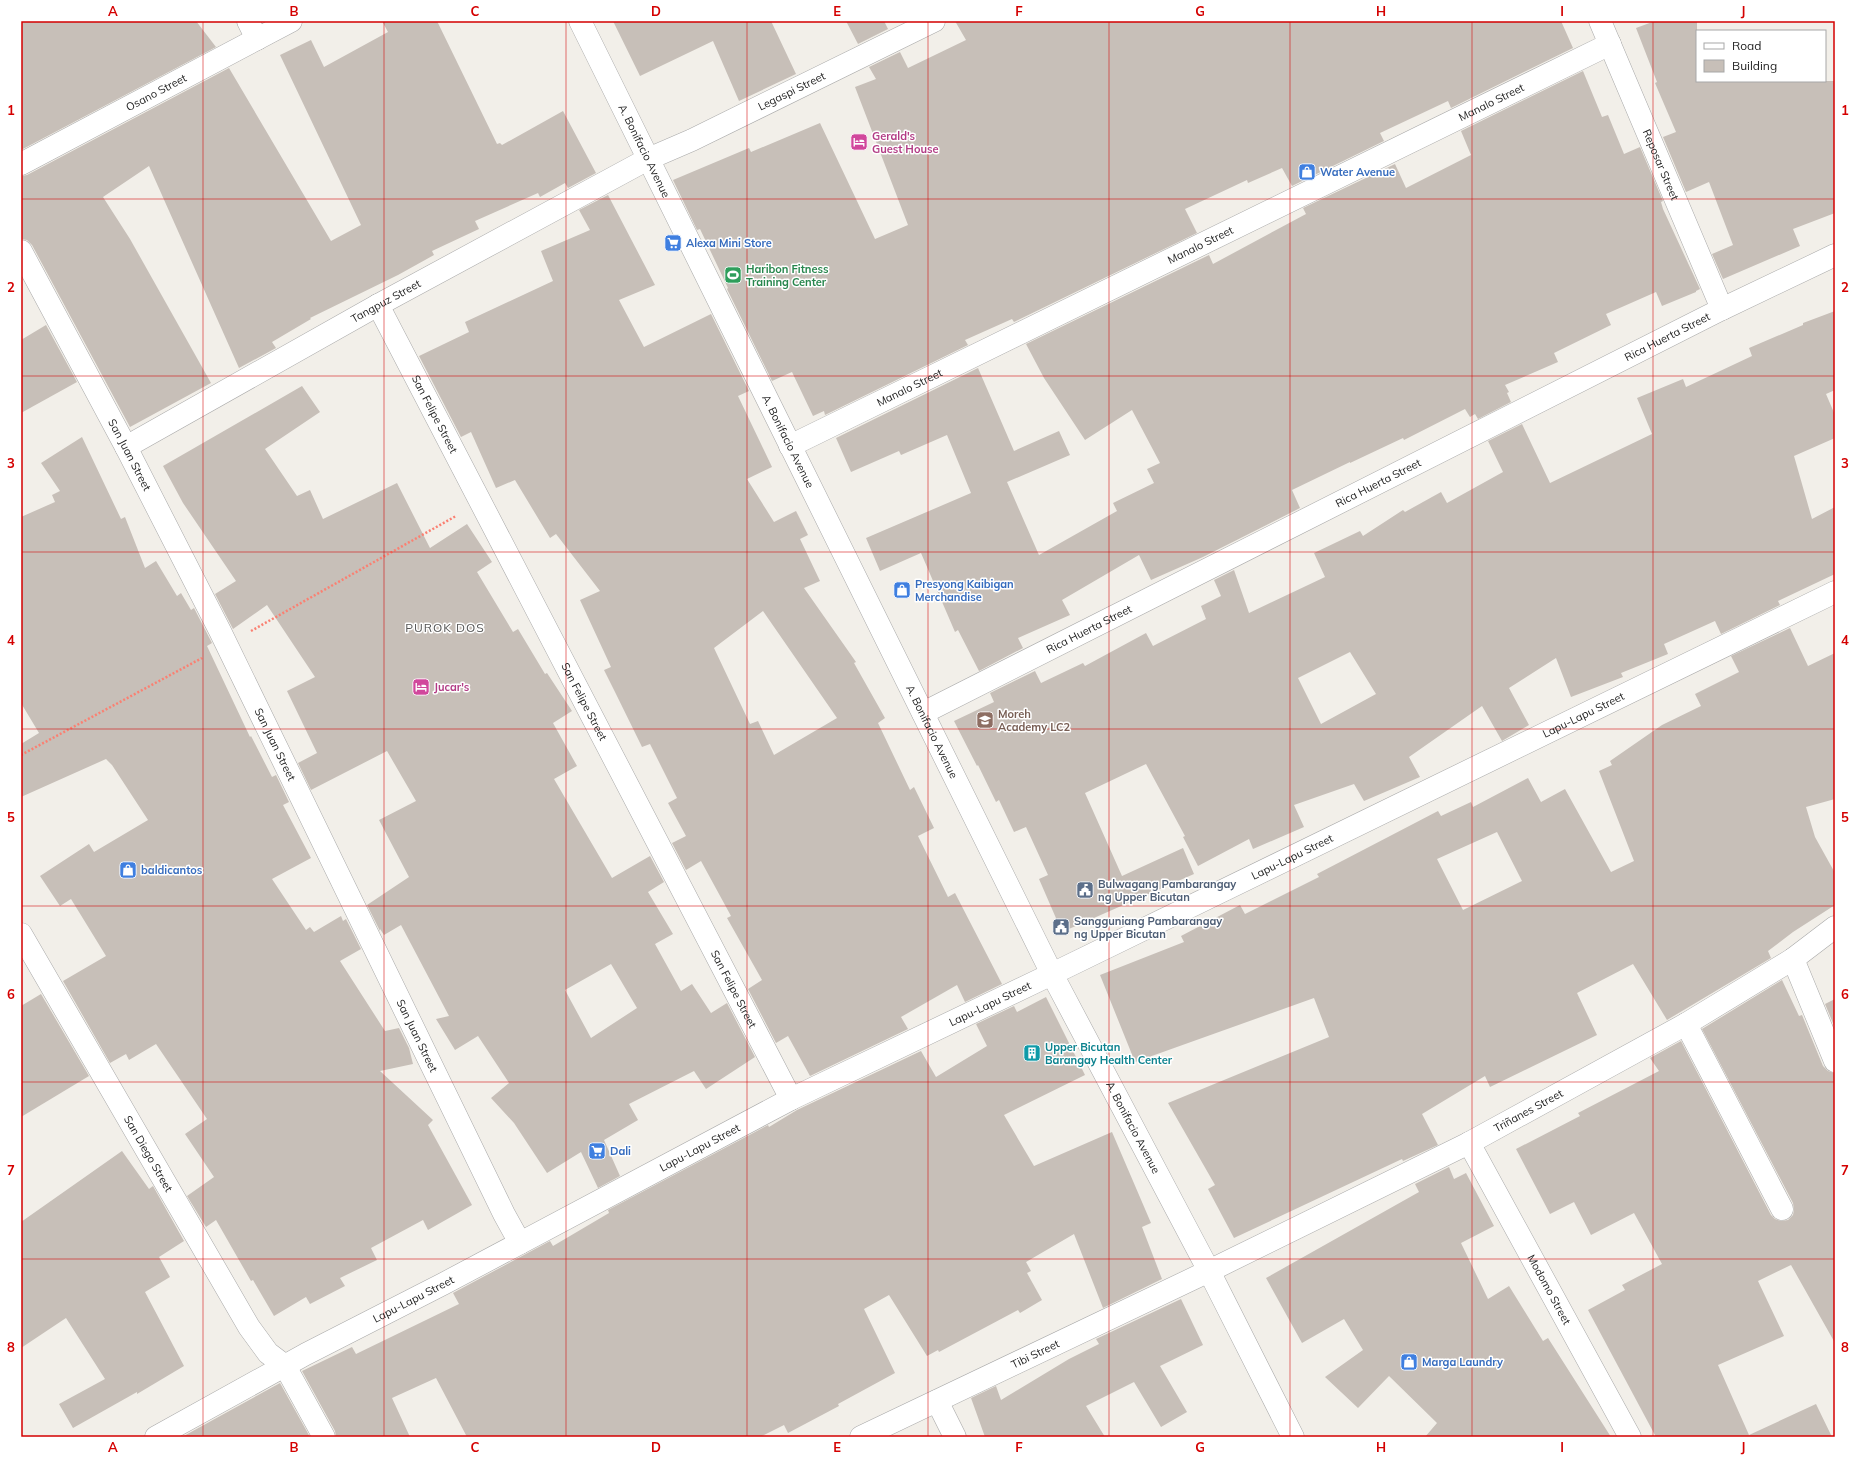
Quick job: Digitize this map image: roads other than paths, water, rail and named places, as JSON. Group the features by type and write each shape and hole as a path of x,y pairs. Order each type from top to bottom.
{"street":[{"name":"Osano Street","path":"21,164 253,30 292,21"},
{"name":"A. Bonifacio Avenue","path":"580,21 1052,974 1209,1270 1293,1437"},
{"name":"Legaspi Street","path":"648,159 692,140 934,21"},
{"name":"Reposar Street","path":"1600,21 1722,309"},
{"name":"Manalo Street","path":"790,446 1610,44"},
{"name":"Tangpuz Street","path":"126,447 378,305 648,159"},
{"name":"San Juan Street","path":"21,251 126,447 226,645 504,1214 520,1243"},
{"name":"Rica Huerta Street","path":"923,713 1722,309 1835,255"},
{"name":"San Felipe Street","path":"378,305 791,1099"},
{"name":"Lapu-Lapu Street","path":"156,1437 285,1366 791,1099 1052,974 1835,592"},
{"name":"Triñanes Street","path":"1209,1270 1469,1143 1686,1024 1794,959 1835,927"},
{"name":"San Diego Street","path":"21,934 249,1327 268,1353 285,1366"},
{"path":"1794,959 1835,1061"},
{"path":"1686,1024 1782,1209"},
{"name":"Modomo Street","path":"1469,1143 1630,1437"},
{"name":"Tibi Street","path":"861,1437 1209,1270"},
{"path":"285,1366 324,1437"},
{"path":"937,1401 955,1437"}],"place":[{"name":"Gerald's Guest House","path":"859,142"},
{"name":"Water Avenue","path":"1307,172"},
{"name":"Alexa Mini Store","path":"673,243"},
{"name":"Haribon Fitness Training Center","path":"733,275"},
{"name":"Presyong Kaibigan Merchandise","path":"902,590"},
{"name":"Jucar's","path":"421,687"},
{"name":"Moreh Academy LC2","path":"985,720"},
{"name":"baldicantos","path":"128,870"},
{"name":"Bulwagang Pambarangay ng Upper Bicutan","path":"1085,890"},
{"name":"Sangguniang Pambarangay ng Upper Bicutan","path":"1061,927"},
{"name":"Upper Bicutan Barangay Health Center","path":"1032,1053"},
{"name":"Dali","path":"597,1151"},
{"name":"Marga Laundry","path":"1409,1362"}],"district":[{"name":"PUROK DOS","path":"445,628"}]}
